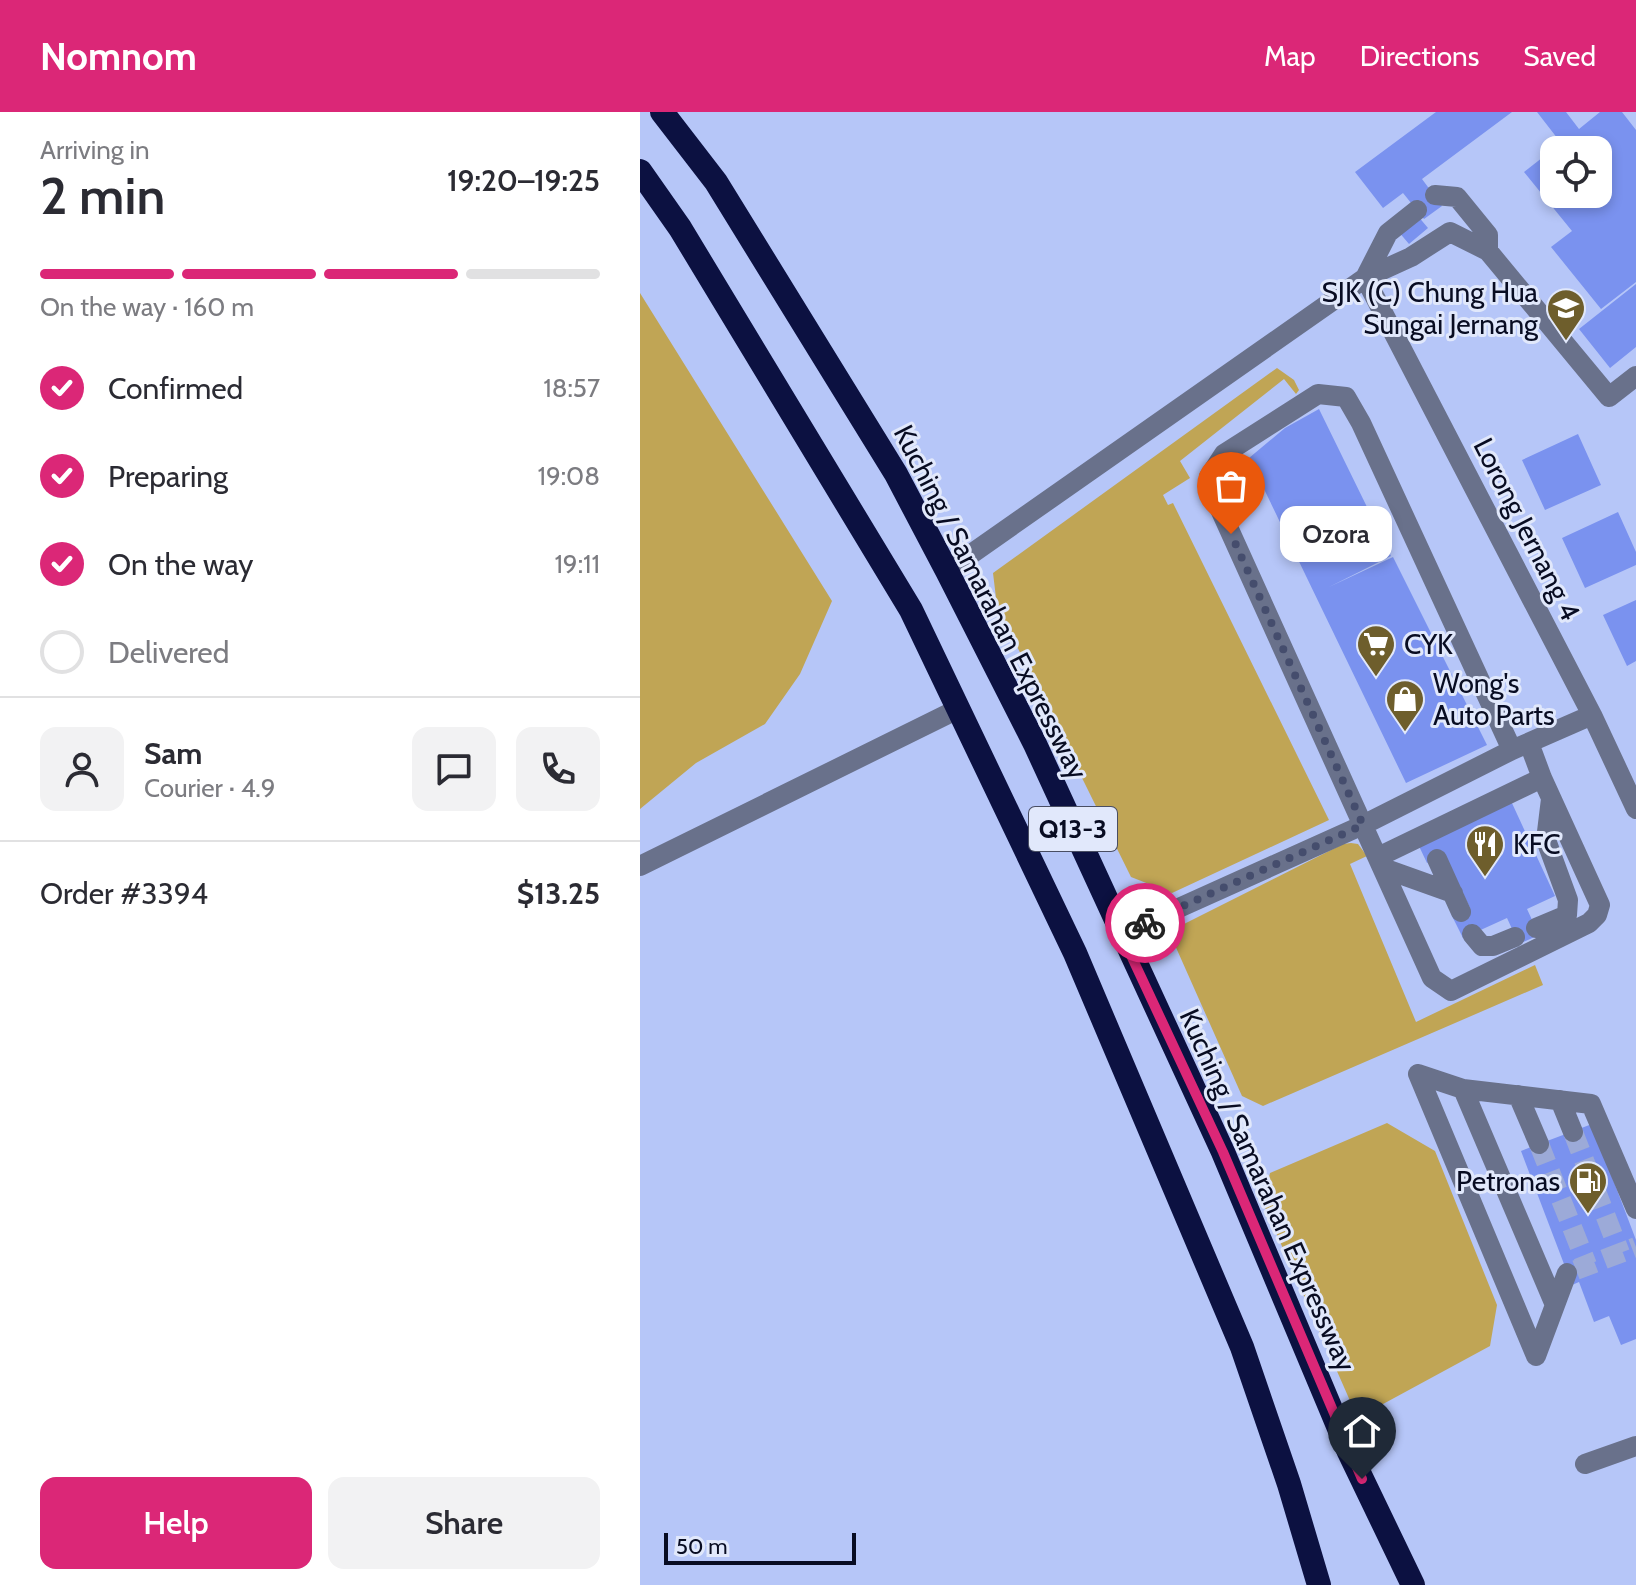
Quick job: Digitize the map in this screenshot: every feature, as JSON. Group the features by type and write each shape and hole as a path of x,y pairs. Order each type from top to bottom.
{"highway":[{"name":"Kuching / Samarahan Expressway","path":"662,112 716,182 896,474 947,571 1035,744 1223,1152 1349,1452 1413,1585"},
{"name":"Q13-3","path":"640,171 680,228 911,610 1075,953 1242,1347 1289,1484 1319,1585"}],"street":[{"path":"1435,195 1457,197 1488,235 1488,251"},
{"path":"1365,278 1388,233 1417,210"},
{"path":"947,571 1365,278 1411,257 1450,232 1488,251 1609,397 1636,376"},
{"name":"Lorong Jernang 4","path":"1365,278 1592,715 1636,809"},
{"path":"1318,394 1346,397 1520,747 1542,778 1600,905 1597,915 1589,923 1451,991 1432,978 1218,505 1209,477 1224,454 1318,394"},
{"path":"640,866 958,709"},
{"path":"1121,934 1363,825 1592,715"},
{"path":"1381,862 1542,778"},
{"path":"1536,928 1567,915 1568,900 1546,840 1551,799"},
{"path":"1381,862 1457,903 1437,859"},
{"path":"1472,934 1482,946 1493,946 1515,937"},
{"path":"1567,1273 1536,1356 1418,1074 1463,1089 1591,1104 1636,1209"},
{"path":"1463,1089 1555,1305"},
{"path":"1518,1095 1539,1144"},
{"path":"1560,1100 1573,1132"},
{"path":"1585,1464 1636,1446"}],"shaded area":[{"path":"640,293 832,601 800,674 765,724 696,763 640,809"},
{"path":"1277,368 1294,380 1299,390 1296,394 1284,379 1180,461 1190,478 1163,495 1168,505 1173,503 1329,820 1172,893 1131,877 997,606 993,573"},
{"path":"1343,844 1358,844 1367,856 1350,864 1416,1022 1535,965 1543,985 1263,1106 1242,1096 1174,943 1184,924"},
{"path":"1387,1123 1435,1151 1497,1305 1490,1346 1372,1410 1351,1403 1263,1203 1270,1173"}],"building":[{"path":"1436,112 1512,112 1422,179 1442,206 1424,219 1403,193 1383,208 1355,172"},
{"path":"1537,112 1566,112 1579,129 1600,112 1622,112 1636,130 1636,282 1601,309 1551,247 1572,231 1553,208 1612,208 1612,136 1556,136"},
{"path":"1540,159 1540,192 1524,172"},
{"path":"1417,215 1428,228 1409,244 1398,231"},
{"path":"1636,284 1636,347 1610,368 1579,329"},
{"path":"1319,409 1391,556 1329,587 1393,557 1487,745 1406,783 1249,458 1285,428"},
{"path":"1578,434 1601,485 1545,510 1522,460"},
{"path":"1618,512 1636,552 1636,565 1585,588 1562,538"},
{"path":"1636,600 1636,661 1627,666 1603,615"},
{"path":"1511,801 1555,896 1527,909 1539,935 1519,944 1507,918 1463,938 1452,916 1470,908 1445,855 1427,863 1418,844"},
{"path":"1592,1124 1636,1240 1636,1339 1621,1345 1609,1316 1594,1322 1579,1282 1572,1285 1521,1151"}],"tunnel":[{"path":"1573,1132 1620,1253"},
{"path":"1539,1144 1587,1265"},
{"path":"1576,1270 1636,1247"}],"way so far":[{"path":"1145,923 1363,825 1231,534"}],"place":[{"name":"SJK (C) Chung Hua Sungai Jernang","path":"1566,342"},
{"name":"Ozora","path":"1231,534"},
{"name":"CYK","path":"1376,678"},
{"name":"Wong's Auto Parts","path":"1405,733"},
{"name":"KFC","path":"1485,878"},
{"name":"Petronas","path":"1588,1215"}],"route":[{"path":"1145,923 1121,934 1223,1152 1362,1479"}]}
